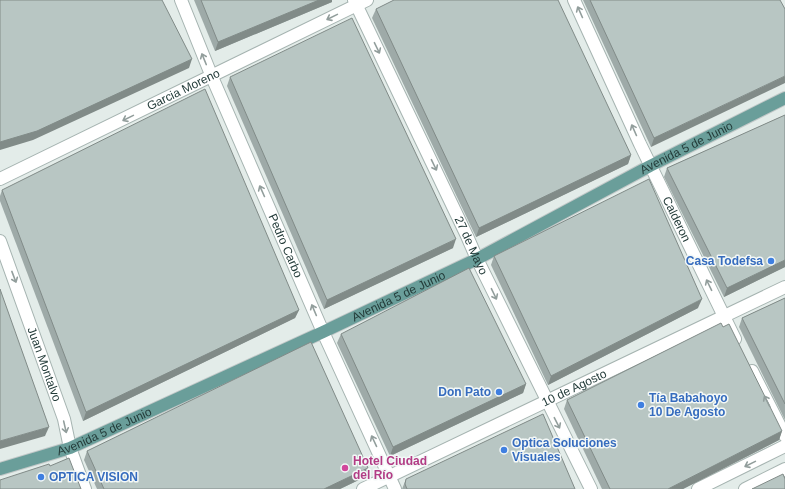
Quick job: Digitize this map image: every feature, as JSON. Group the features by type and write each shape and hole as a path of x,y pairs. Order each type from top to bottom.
{"main road":[{"name":"Avenida 5 de Junio","path":"0,470 70,448 324,332 477,259 650,166 785,98"}],"street":[{"name":"Pedro Carbo","path":"181,0 212,77 395,489"},
{"name":"Calderon","path":"574,0 650,166 785,436"},
{"name":"Garcia Moreno","path":"0,179 212,77 360,2"},
{"name":"27 de Mayo","path":"360,2 477,259 546,401 591,489"},
{"name":"Juan Montalvo","path":"0,241 64,420 70,448 85,489"},
{"name":"10 de Agosto","path":"363,489 785,287"},
{"path":"698,489 785,446"},
{"path":"744,489 785,469"}],"building":[{"path":"0,0 162,0 192,59 37,131 0,142"},
{"path":"201,0 319,0 218,42"},
{"path":"394,0 558,0 631,155 479,228 376,9"},
{"path":"590,0 780,0 785,9 785,76 654,138"},
{"path":"352,18 456,239 327,300 230,77"},
{"path":"205,89 299,310 86,412 2,190"},
{"path":"785,115 785,260 727,288 667,168"},
{"path":"649,179 702,299 551,376 494,256"},
{"path":"469,268 526,384 393,447 341,334"},
{"path":"0,289 49,427 0,441"},
{"path":"785,298 785,404 742,318"},
{"path":"721,323 723,327 729,324 782,431 668,489 610,489 567,400"},
{"path":"311,342 368,468 324,489 104,489 87,451"},
{"path":"543,414 575,489 407,489 405,484 406,479"},
{"path":"69,458 81,489 0,489 0,480 49,464 50,466"},
{"path":"783,474 785,479 785,489 752,489"}],"place":[{"name":"Casa Todefsa","path":"771,261"},
{"name":"Don Pato","path":"499,392"},
{"name":"Tía Babahoyo 10 De Agosto","path":"641,405"},
{"name":"Optica Soluciones Visuales","path":"504,450"},
{"name":"Hotel Ciudad del Río","path":"345,468"},
{"name":"OPTICA VISION","path":"41,477"}]}
